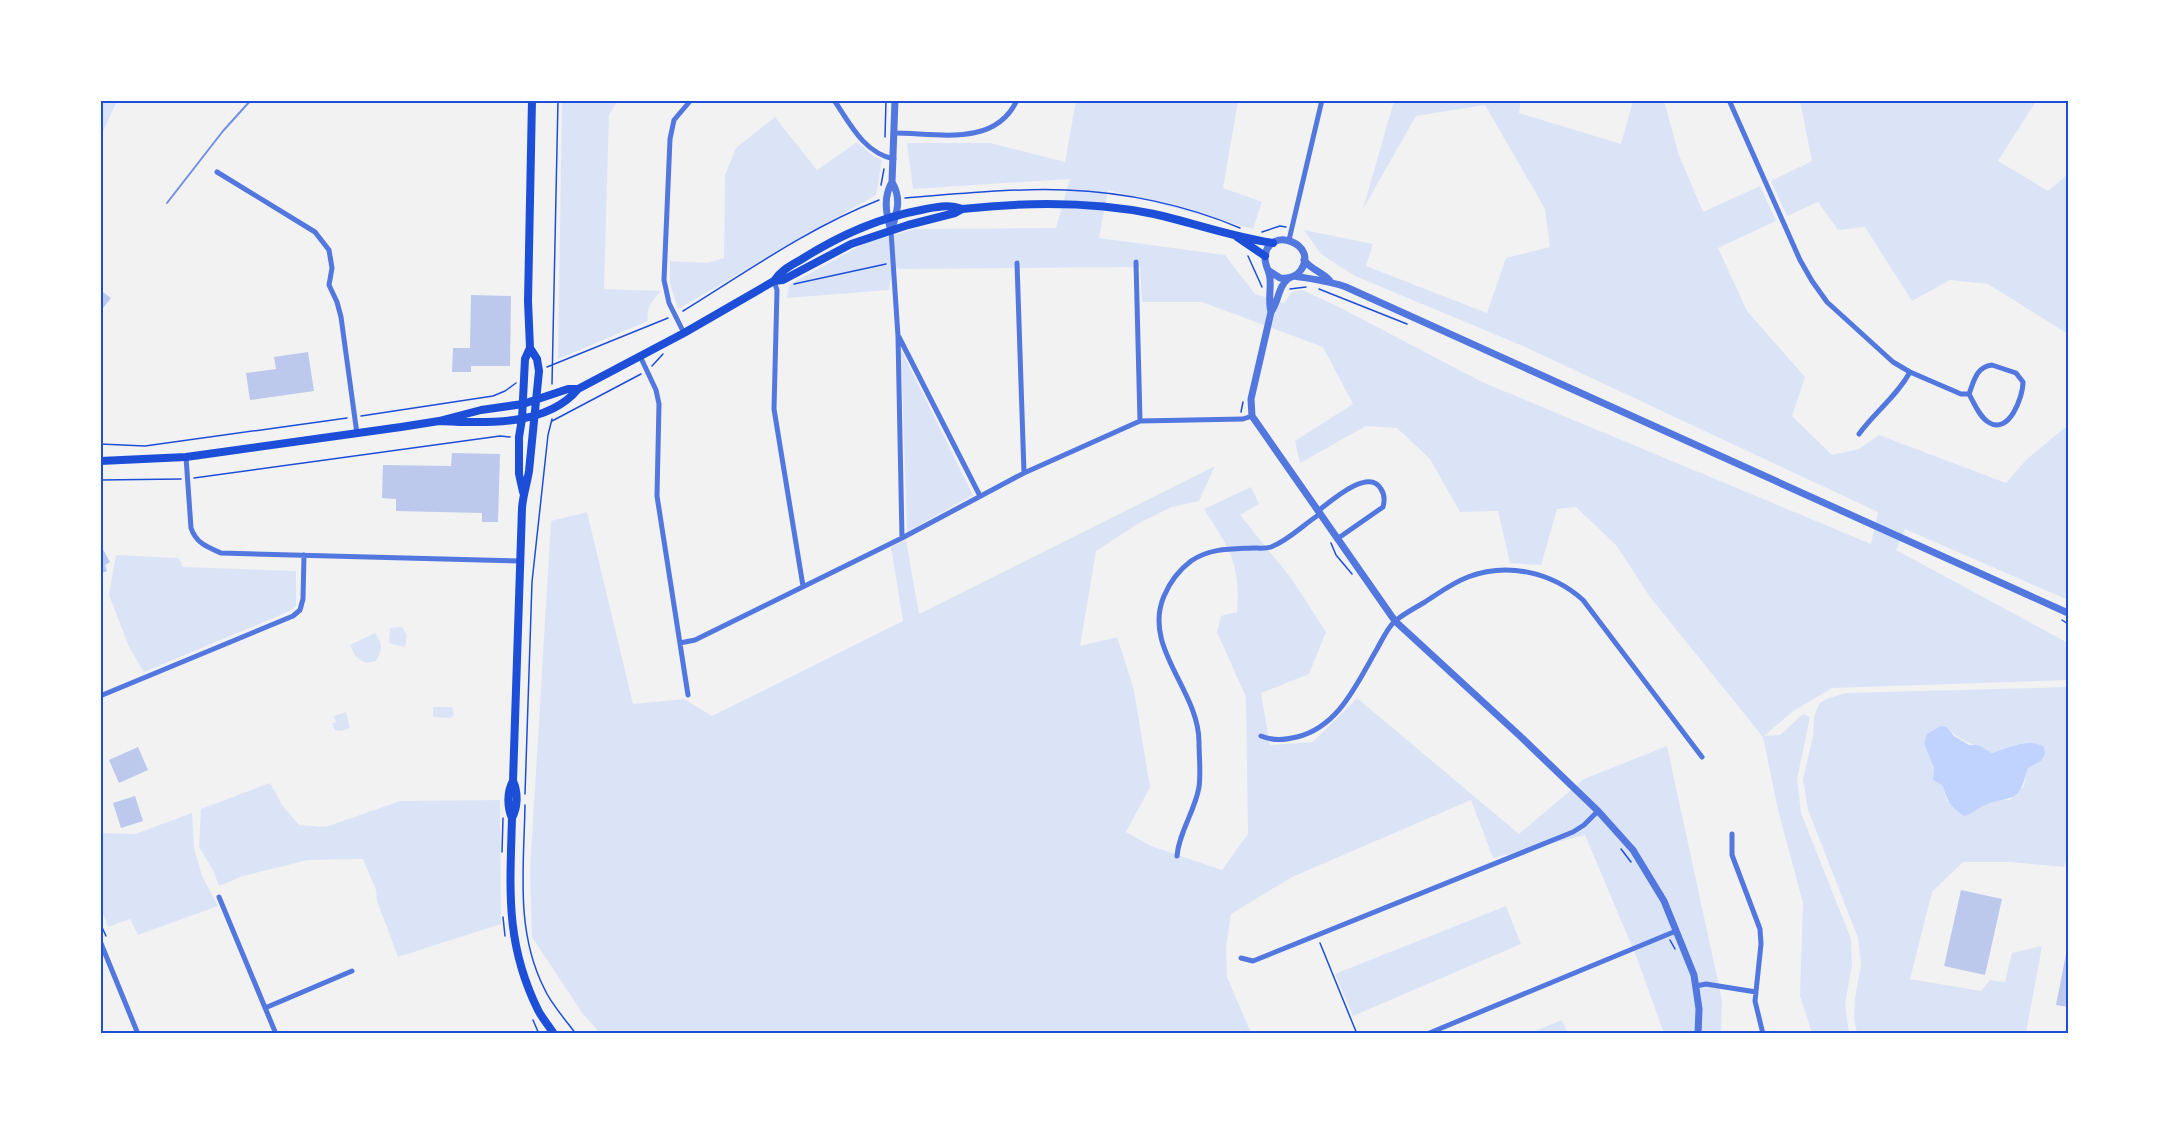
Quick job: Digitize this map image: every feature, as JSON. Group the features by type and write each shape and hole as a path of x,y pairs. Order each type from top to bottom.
{"main road":[{"path":"532,100 528,301 530,348 525,359 519,437 519,474 523,492 513,781 516,788 516,811 512,818 511,916 516,950 539,1011 554,1034"},
{"path":"774,281 778,274 815,250 887,217 954,206 962,209 1080,204 1152,214 1193,223 1237,237 1273,243"},
{"path":"439,422 483,423 522,419 551,409 571,397 578,389 684,333 774,281 783,280 851,244 962,209"},
{"path":"1237,237 1265,256"},
{"path":"523,492 529,471 538,371 537,358 530,348"},
{"path":"100,461 186,457 439,422 481,410 535,401 568,389 578,389"}],"street":[{"path":"684,333 669,303 664,280 670,139 674,120 691,100"},
{"path":"834,100 862,141 875,153 894,159"},
{"path":"895,100 892,182 886,198 887,217 891,231 898,336 902,538"},
{"path":"894,133 974,134 988,130 1003,120 1017,100"},
{"path":"1289,240 1322,100"},
{"path":"1729,100 1775,205 1812,281 1827,302 1893,362 1910,372 1961,394 1969,394"},
{"path":"217,172 315,232 329,250 332,268 329,285 341,317 357,434"},
{"path":"891,231 898,198 898,191 892,182"},
{"path":"1271,312 1269,306 1270,279 1265,256 1273,243 1289,240 1302,250 1304,260 1309,267 1325,275 1330,281 1397,309 2068,613"},
{"path":"1304,260 1302,268 1282,285 1275,307 1271,312 1251,399 1252,416 1319,512 1333,540 1395,621 1598,811 1638,858 1664,902 1696,986 1699,1009 1698,1034"},
{"path":"1136,262 1140,421"},
{"path":"1017,263 1024,473"},
{"path":"1268,270 1275,276 1330,281"},
{"path":"774,281 777,290 774,409 802,586"},
{"path":"898,336 980,496"},
{"path":"640,356 656,390 659,404 657,496 688,695"},
{"path":"1986,366 1998,366 2016,373 2023,382 2018,403 2007,421 2001,424 1989,423 1969,394 1976,375 1986,366"},
{"path":"1859,435 1868,422 1903,385 1910,372"},
{"path":"681,643 695,640 902,538 1024,473 1140,421 1243,419 1252,416"},
{"path":"186,457 191,478 191,528 194,537 206,547 221,553 520,561"},
{"path":"1177,856 1178,844 1188,823 1199,787 1199,738 1194,712 1160,641 1157,622 1160,605 1168,585 1192,560 1217,550 1271,547 1360,482 1371,480 1376,482 1385,497 1383,507 1333,540"},
{"path":"100,696 293,616 300,610 303,599 304,555"},
{"path":"1261,736 1273,740 1287,739 1304,735 1327,723 1341,708 1395,621 1456,582 1470,576 1509,570 1534,573 1572,591 1595,614 1702,757"},
{"path":"1241,958 1253,961 1573,832 1598,811"},
{"path":"1732,834 1732,855 1760,929 1761,944 1755,1001 1763,1034"},
{"path":"219,897 276,1034"},
{"path":"1427,1034 1676,931"},
{"path":"100,941 138,1034"},
{"path":"265,1008 352,971"},
{"path":"1696,986 1706,984 1756,992"}],"path":[{"path":"554,364 558,100"},
{"path":"898,198 1064,190 1102,193 1140,199 1212,216 1244,229"},
{"path":"538,371 675,315 816,231 851,212 886,198"},
{"path":"1258,234 1280,226 1291,228"},
{"path":"1247,257 1264,291"},
{"path":"793,284 886,264 894,266"},
{"path":"552,421 647,371 663,353"},
{"path":"100,444 145,446 493,396 524,379"},
{"path":"532,435 548,435 532,582 522,897 525,929 544,989 576,1034"},
{"path":"100,480 191,478 500,436 519,437"},
{"path":"191,478 195,485"},
{"path":"1333,540 1336,555 1357,578"},
{"path":"1617,844 1634,866"},
{"path":"1317,935 1358,1034"},
{"path":"1667,935 1677,952"}],"shaded area":[{"path":"100,101 117,101 101,136"},
{"path":"562,101 617,101 609,115 604,289 661,291 652,301 648,321 558,359"},
{"path":"1076,101 1238,101 1223,188 1262,202 1253,229 1108,190 1099,238 1225,255 1255,294 1284,303 1292,292 1302,290 1482,382 1871,544 1878,512 1523,346 1355,276 1321,254 1304,230 1373,244 1366,266 1487,313 1506,258 1550,247 1545,209 1485,105 1416,116 1363,209 1394,101 1521,101 1519,113 1621,144 1633,101 1664,101 1679,155 1703,212 1760,186 1776,221 1718,248 1747,311 1805,377 1792,416 1832,455 1859,449 1879,435 2006,483 2027,459 2068,425 2068,600 1905,529 1896,550 2068,643 2068,680 1832,688 1792,712 1764,736 1780,735 1803,714 1810,717 1797,779 1801,813 1851,939 1852,965 1845,1004 1849,1033 1812,1033 1800,996 1803,903 1778,810 1763,737 1650,597 1616,545 1576,507 1557,509 1541,565 1510,563 1498,511 1460,512 1430,459 1397,428 1366,426 1300,463 1295,441 1353,404 1323,347 1202,302 1142,302 1140,267 892,269 889,290 787,298 789,285 865,243 915,229 1056,228 1070,179 913,189 907,143 990,143 1065,162"},
{"path":"1800,101 2036,101 1998,161 2048,191 2068,174 2068,334 1988,284 1950,280 1912,301 1865,227 1838,230 1818,202 1787,216 1771,181 1812,161"},
{"path":"775,117 817,170 857,142 882,160 876,195 678,309 670,283 670,261 707,263 724,258 725,175 736,148"},
{"path":"901,350 973,495 907,532"},
{"path":"1215,466 1199,501 1172,507 1139,523 1096,551 1080,646 1117,637 1134,690 1150,787 1126,832 1151,846 1222,870 1248,834 1246,697 1217,632 1221,616 1237,612 1237,581 1226,546 1204,509 1251,487 1259,504 1240,515 1291,578 1326,632 1309,674 1261,693 1270,745 1313,742 1357,698 1519,834 1584,779 1667,746 1722,1000 1721,1033 1664,1033 1636,956 1585,835 1493,858 1471,800 1292,877 1231,914 1226,947 1227,977 1251,1033 600,1033 583,1014 532,937 530,871 551,521 587,512 633,704 684,699 712,716 903,621 891,547 906,540 919,614"},
{"path":"116,555 179,558 183,567 296,571 296,606 290,611 144,672 129,647 109,595"},
{"path":"402,627 407,635 405,647 389,643 390,628"},
{"path":"375,633 381,649 376,661 366,663 356,657 350,645"},
{"path":"2068,687 2068,854 2064,867 2009,862 1963,862 1932,892 1910,979 1981,991 1990,980 2005,982 2012,953 2042,946 2026,1033 1857,1033 1854,1019 1855,998 1861,965 1858,938 1808,810 1803,779 1813,737 1814,717 1819,704 1826,699 1846,693","holes":["1947,727 1952,733 1992,753 2018,744 2031,743 2043,747 2045,754 2041,761 2028,768 2024,786 2010,800 1999,799 1979,807 1947,801 1943,786 1933,780 1934,768 1924,744"]},
{"path":"433,707 452,707 454,715 451,718 433,717"},
{"path":"346,712 350,728 335,730 332,723 336,722 334,716"},
{"path":"270,783 282,805 299,825 326,827 400,801 500,800 501,924 398,957 377,901 376,890 363,859 308,860 243,876 219,886 213,870 199,847 201,809"},
{"path":"192,813 194,848 202,876 218,906 138,935 130,919 108,927 101,908 101,833 135,834"},
{"path":"1506,906 1521,944 1353,1016 1335,974"},
{"path":"1562,1020 1568,1033 1530,1033"}],"water":[{"path":"1941,726 1947,727 1954,736 1969,745 1978,745 1992,753 2018,744 2032,743 2044,747 2045,754 2041,761 2028,768 2021,789 2014,797 1985,805 1964,816 1950,803 1943,786 1933,780 1934,768 1924,744 1927,734"}],"building":[{"path":"100,290 111,298 100,312"},
{"path":"471,295 511,296 510,366 471,366 471,372 452,372 453,348 470,348"},
{"path":"308,352 314,391 250,400 246,373 276,369 274,357"},
{"path":"452,453 500,454 498,522 482,522 482,513 396,511 396,499 382,498 383,465 451,466"},
{"path":"100,544 110,562 105,565 107,571 100,574"},
{"path":"138,747 148,770 119,783 109,760"},
{"path":"135,796 143,821 121,828 113,803"},
{"path":"1961,890 2002,899 1985,975 1944,966"},
{"path":"2068,949 2068,1007 2056,1005"}],"railway":[{"path":"167,203 223,131 251,100"}]}
